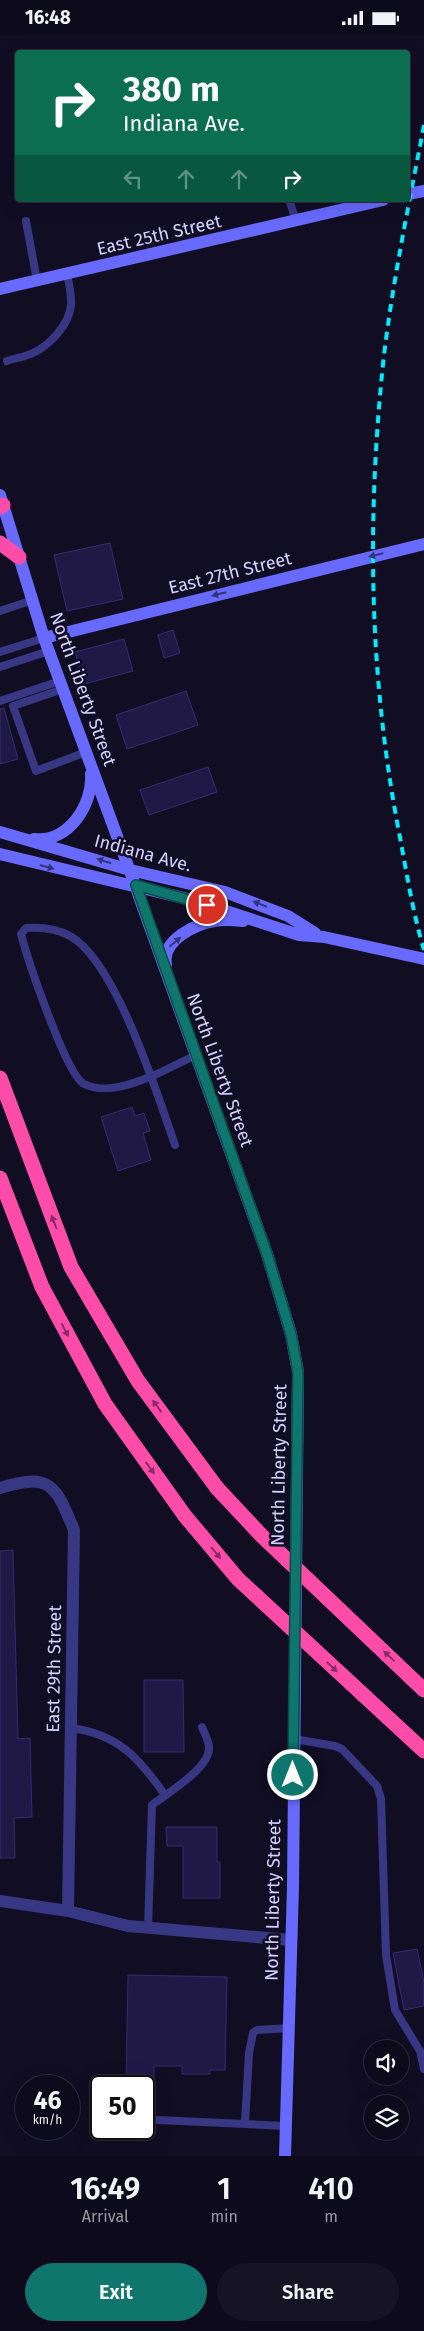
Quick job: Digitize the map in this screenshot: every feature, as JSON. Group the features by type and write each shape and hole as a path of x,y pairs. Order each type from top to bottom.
{"highway":[{"path":"0,543 19,557"},
{"path":"0,1078 71,1267 138,1381 217,1488 261,1535 424,1690"},
{"path":"0,1178 42,1287 104,1404 185,1516 238,1579 424,1751"}],"main road":[{"path":"410,194 424,191"},
{"name":"East 25th Street","path":"0,289 375,202"},
{"name":"North Liberty Street","path":"1,502 44,638 136,885 267,1254 291,1334 298,1372 293,1887 285,2156"},
{"name":"East 27th Street","path":"44,638 424,544"},
{"path":"17,837 42,840 53,836 74,822 83,811 90,796 88,758"},
{"name":"Indiana Ave.","path":"0,833 130,870 225,892 258,903 324,937"},
{"name":"Indiana Ave.","path":"0,854 82,875 136,885 192,900 299,935 324,937"},
{"path":"171,986 165,957 168,948 189,930 216,921 260,923"},
{"path":"324,937 424,959"}],"street":[{"name":"East 29th Street","path":"0,1487 20,1481 36,1481 49,1485 60,1496 74,1530 68,1911"},
{"path":"0,1901 68,1911 128,1926 290,1940"}],"lane":[{"path":"290,202 296,220"},
{"path":"26,221 37,281"},
{"path":"6,361 33,353 54,337 66,322 71,307 67,274"},
{"path":"0,611 33,600"},
{"path":"0,652 44,638"},
{"path":"0,667 49,651"},
{"path":"0,701 62,685"},
{"path":"62,685 13,707 36,771 88,758"},
{"path":"175,1145 151,1076 114,992 94,960 71,937 45,927 26,928 21,934 62,1048 70,1066 81,1083 96,1089 112,1088 151,1076 196,1055"},
{"path":"71,1727 92,1730 115,1741 144,1764 164,1795"},
{"path":"148,1928 152,1805 197,1770 206,1759 210,1748 202,1727"},
{"path":"294,1739 335,1746 342,1749 377,1786 381,1799 386,1955 395,2010 420,2051 424,2069"},
{"path":"245,2123 253,2033 258,2030 288,2028"},
{"path":"158,2120 286,2126"}],"building":[{"path":"110,543 123,599 67,611 54,555"},
{"path":"173,630 180,653 164,658 158,635"},
{"path":"124,639 133,671 84,684 75,652"},
{"path":"186,691 198,725 127,749 116,715"},
{"path":"4,708 18,759 0,764 0,709"},
{"path":"208,767 217,792 149,815 140,790"},
{"path":"132,1107 135,1116 144,1113 150,1131 143,1133 151,1160 118,1171 101,1117"},
{"path":"13,1550 18,1739 30,1738 32,1817 14,1818 15,1858 0,1858 0,1551"},
{"path":"144,1680 183,1680 184,1752 144,1752"},
{"path":"166,1827 217,1827 217,1862 220,1862 220,1898 183,1898 183,1846 167,1846"},
{"path":"417,1949 424,1982 424,2006 404,2010 393,1953"},
{"path":"128,1975 227,1977 225,2070 210,2070 210,2074 182,2074 182,2066 154,2066 154,2075 126,2075"}],"railway":[{"path":"410,198 424,125"},
{"path":"409,202 396,274 383,364 375,481 373,538 374,596 376,654 388,769 413,904 424,950"}],"route":[{"path":"207,905 136,885 267,1254 291,1334 298,1372 293,1775"}]}
